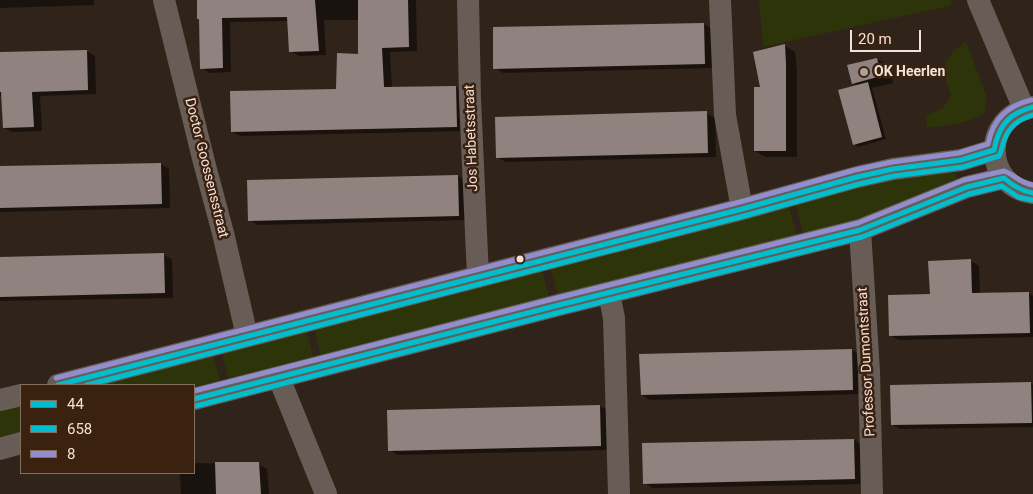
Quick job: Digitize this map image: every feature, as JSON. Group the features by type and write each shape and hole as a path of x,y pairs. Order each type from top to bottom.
{"street":[{"name":"Doctor Goossensstraat","path":"164,0 247,336"},
{"name":"Jos Habetsstraat","path":"468,0 470,99 478,277"},
{"path":"720,0 725,115 742,209"},
{"path":"978,0 1028,108 1014,113 998,131 994,150 995,160 1004,178 1011,185 1033,193"},
{"path":"62,384 742,209 857,177 893,169 961,160 994,150"},
{"path":"195,399 860,230 967,187 1004,178"},
{"name":"Professor Dumontstraat","path":"860,230 869,371 872,494"},
{"path":"609,293 614,318 619,494"},
{"path":"279,378 326,494"},
{"path":"0,400 20,394"},
{"path":"0,449 20,443"}],"green space":[{"path":"759,0 950,0 953,5 763,47"},
{"path":"966,41 987,98 984,113 974,119 957,124 927,128 926,115 943,108 951,96 946,80 945,63 953,52"},
{"path":"918,173 955,173 959,183 880,216 804,236 795,201"},
{"path":"788,203 797,237 559,300 550,265"},
{"path":"541,267 550,301 321,358 314,325"},
{"path":"306,328 314,361 229,382 221,349"},
{"path":"212,351 221,385 195,392 195,384 103,384"},
{"path":"20,400 20,436 0,442 0,405"}],"building":[{"path":"197,0 315,0 319,51 289,52 287,17 222,18 223,68 200,69"},
{"path":"358,0 408,0 409,47 382,48 384,87 456,86 457,127 231,132 230,91 336,89 337,53 358,54"},
{"path":"704,23 705,64 493,69 493,27"},
{"path":"785,44 786,151 754,151 754,87 760,87 753,52"},
{"path":"87,50 88,90 32,92 34,127 3,128 0,92 0,52"},
{"path":"877,58 881,76 852,84 847,65"},
{"path":"868,82 882,137 853,145 838,90"},
{"path":"707,111 708,153 496,158 495,117"},
{"path":"161,163 162,204 0,208 0,166"},
{"path":"458,175 459,216 248,221 247,180"},
{"path":"164,253 165,293 0,297 0,257"},
{"path":"971,259 972,293 1029,292 1030,333 889,336 888,295 930,294 928,261"},
{"path":"852,349 853,390 641,395 639,354"},
{"path":"1031,382 1032,423 891,425 890,385"},
{"path":"600,405 601,446 388,451 387,410"},
{"path":"854,439 855,479 643,484 642,443"},
{"path":"215,462 259,462 261,494 216,494"}],"transit line":[{"name":"8","path":"56,378 740,202 855,170 892,162 959,153 988,144 993,127 1002,115 1015,106 1031,100"},
{"name":"44","path":"62,384 742,209 857,177 893,169 961,160 994,150 996,141 1006,122 1017,113 1033,107"},
{"name":"658","path":"91,384 744,216 859,184 894,176 963,167 999,156 1006,136 1012,127 1019,121 1033,115"},
{"name":"8","path":"195,391 858,223 964,180 1004,171 1025,183 1033,185"},
{"name":"44","path":"195,399 860,230 967,187 1004,178 1017,188 1033,193"},
{"name":"658","path":"196,406 862,237 969,194 1002,186 1018,197 1032,200"}],"place":[{"name":"OK Heerlen","path":"864,72"}]}
